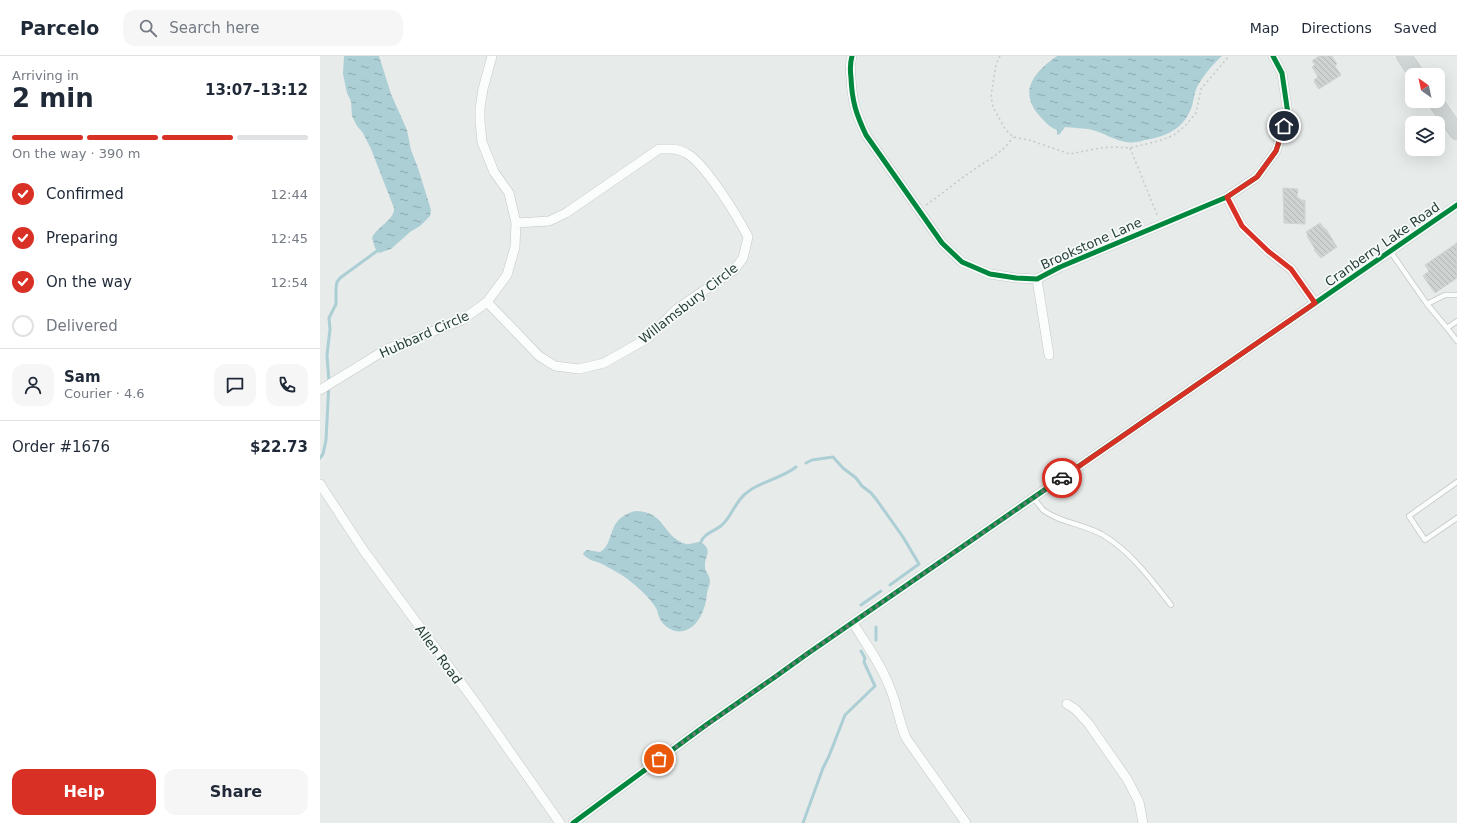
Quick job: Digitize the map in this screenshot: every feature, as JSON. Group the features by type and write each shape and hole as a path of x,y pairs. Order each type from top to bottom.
{"main road":[{"path":"1404,56 1412,68"},
{"path":"1440,108 1457,132"}],"street":[{"name":"Hubbard Circle","path":"320,390 385,350 462,320 487,302 507,275 515,247 516,223 509,193 494,172 482,142 480,108 492,56"},
{"name":"Brookstone Lane","path":"852,56 850,62 852,96 866,135 942,243 962,262 990,274 1016,278 1037,279 1161,224 1227,197 1257,177 1276,151 1288,114 1282,73 1273,56"},
{"name":"Willamsbury Circle","path":"487,302 539,356 555,366 579,370 604,364 648,338 677,309 734,270 743,258 748,237 739,220 698,162 686,153 675,148 659,149 566,213 549,221 516,223"},
{"path":"1227,197 1242,226 1268,251 1291,269 1315,303"},
{"name":"Cranberry Lake Road","path":"573,823 706,725 1457,205"},
{"path":"1037,279 1049,355"},
{"name":"Allen Road","path":"320,484 364,551 478,706 560,823"},
{"path":"852,623 881,666 891,690 906,738 966,823"},
{"path":"1067,704 1075,709 1088,723 1127,779 1139,802 1144,823"}],"lane":[{"path":"1390,251 1427,304 1457,341"},
{"path":"1427,304 1446,295 1457,295"},
{"path":"1447,328 1457,321"},
{"path":"1457,482 1409,516 1425,540 1457,518"},
{"path":"1033,498 1052,516 1094,531 1115,544 1145,571 1172,605"}],"path":[{"path":"1000,56 996,64 991,96 993,107 1005,129 1013,137 1030,140 1070,154 1100,148 1130,148 1162,140 1174,135 1185,126 1196,113 1201,89 1229,56"},
{"path":"918,210 974,169 999,153 1013,137"},
{"path":"1130,148 1161,224"}],"water":[{"path":"344,56 379,56 391,94 407,130 411,150 431,210 430,216 420,226 410,232 391,249 379,253 375,248 372,238 377,230 392,216 394,208 371,149 352,116 351,101 347,93 343,74"},
{"path":"1057,56 1222,56 1202,78 1195,93 1190,110 1185,119 1176,129 1158,137 1126,142 1096,131 1082,128 1065,127 1060,134 1057,135 1057,130 1049,125 1038,114 1032,105 1030,96 1032,81 1042,68"},
{"path":"635,511 653,515 678,541 686,544 701,542 707,548 708,554 705,567 710,584 701,616 689,629 676,631 667,627 660,619 657,609 637,587 621,575 587,558 583,554 587,550 600,552 605,548 615,525 619,520"}],"building":[{"path":"1319,56 1332,56 1337,64 1335,66 1341,75 1319,89 1314,82 1314,80 1318,77 1312,67 1315,65 1312,61"},
{"path":"1283,188 1298,189 1297,198 1300,198 1300,200 1305,200 1305,224 1284,223"},
{"path":"1320,223 1326,229 1337,247 1321,258 1314,250 1315,249 1306,232"},
{"path":"1457,243 1457,278 1435,293 1423,276 1429,271 1425,265"}],"waterway":[{"path":"320,458 323,454 326,440 329,382 327,355 330,329 329,318 336,304 337,282 340,278 377,251"},
{"path":"806,463 812,460 833,457 871,493 903,537 919,564 890,585"},
{"path":"701,542 705,536 726,521 737,503 744,495 754,488 785,474 796,467"},
{"path":"861,605 881,591"},
{"path":"876,627 876,640"},
{"path":"803,823 823,768 845,715 875,686 864,662 865,658 861,651"}],"cycle path":[{"path":"852,56 850,69 854,101 857,114 866,135 942,243 962,262 990,274 1016,278 1037,279 1060,267 1227,197 1257,177 1276,151 1288,114 1282,73 1273,56"},
{"path":"573,823 706,725 807,654 1457,205"}],"way so far":[{"path":"659,759 807,654 1062,478"}],"route":[{"path":"1062,478 1315,303 1291,269 1268,251 1242,226 1227,197 1257,177 1276,151 1284,126"}]}
